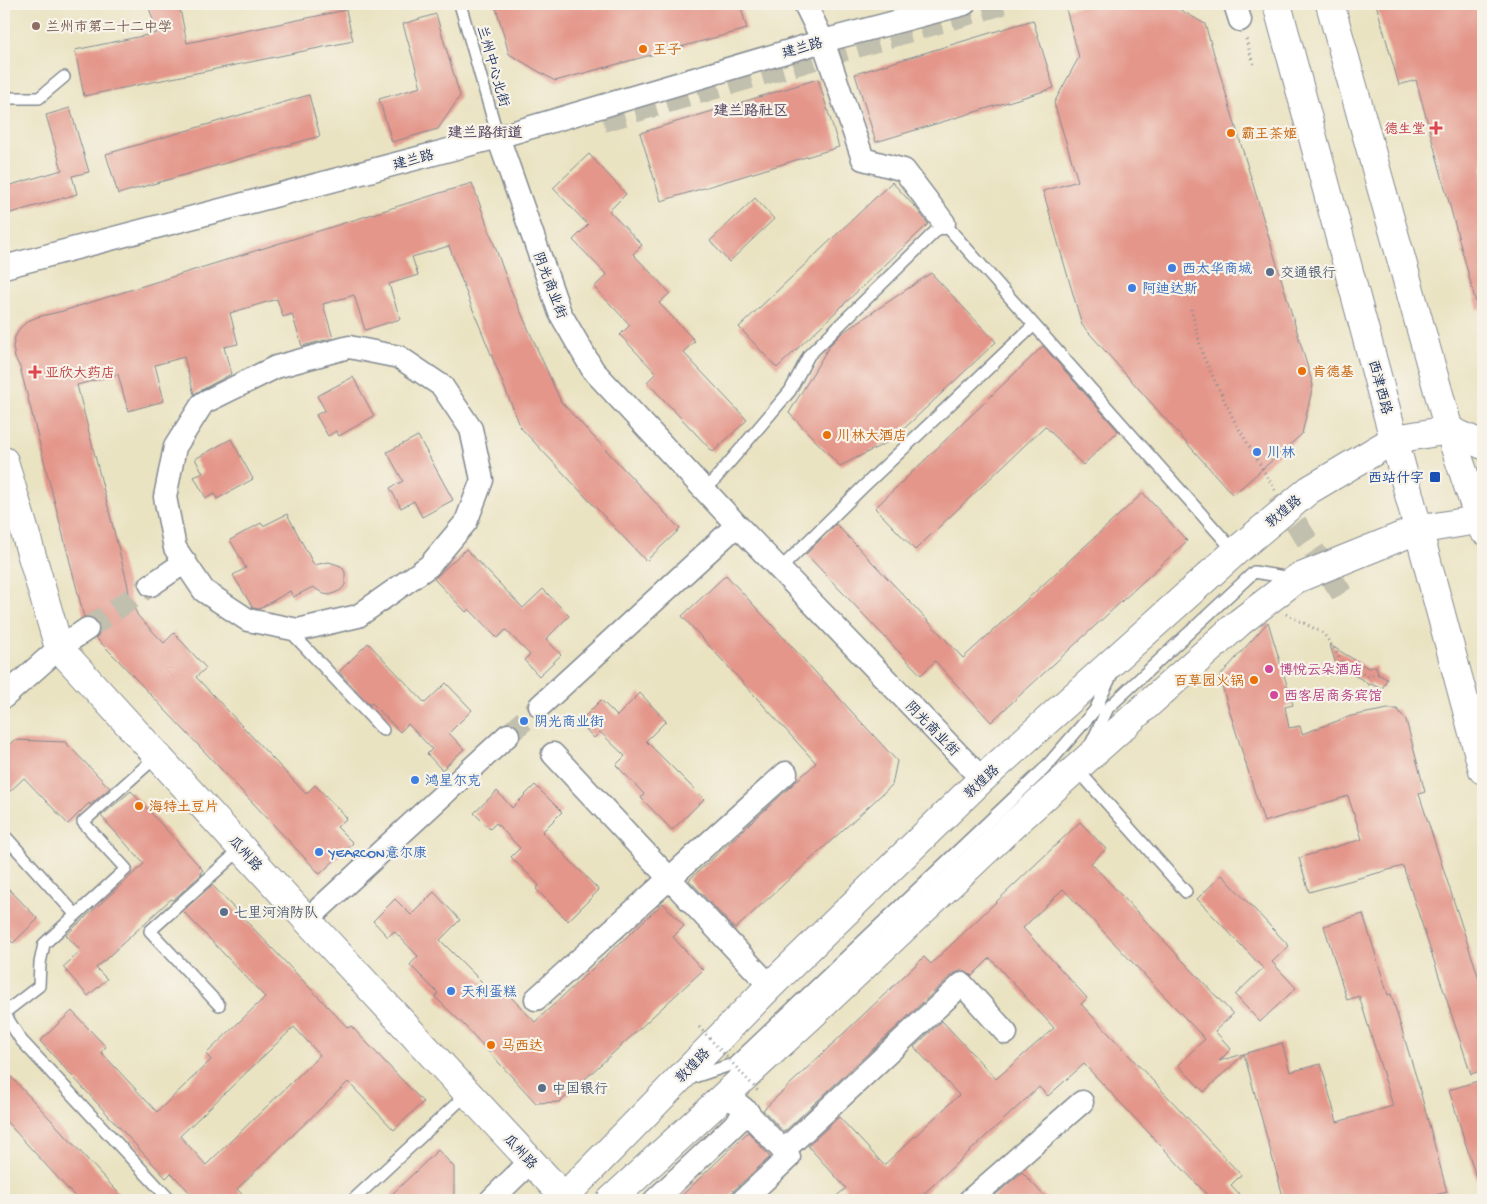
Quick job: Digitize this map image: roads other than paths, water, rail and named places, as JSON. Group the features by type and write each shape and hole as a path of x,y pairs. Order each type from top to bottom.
{"main road":[{"name":"西津西路","path":"1276,4 1332,203 1417,530 1483,770"},
{"path":"611,1200 727,1095 1014,824 1240,622 1296,579 1417,530 1482,523 1449,430 1330,4"},
{"name":"敦煌路","path":"564,1199 770,986 982,779 1235,552 1309,490 1394,439 1449,430"},
{"path":"1449,430 1483,445"},
{"name":"瓜州路","path":"4,461 59,648 564,1199"}],"street":[{"path":"805,4 823,41 863,159 904,170 944,223"},
{"name":"建兰路","path":"4,267 498,137 823,41 911,10 962,4"},
{"name":"阴光商业街","path":"498,137 560,313 593,370 705,491 982,779"},
{"path":"349,347 399,357 442,386 471,429 482,480 466,522 429,566 358,616 298,630 286,627 248,620 204,591 175,548 165,497 175,447 203,403 276,368 349,347"},
{"path":"540,706 738,525"},
{"path":"150,585 185,562"},
{"path":"4,697 59,648 87,629"},
{"path":"307,920 508,735"},
{"path":"553,754 770,986"},
{"path":"536,999 786,773"},
{"path":"783,1150 962,984 1006,1033"},
{"path":"727,1095 748,1112 789,1157 744,1200"},
{"path":"970,1200 1082,1102"},
{"path":"654,1200 748,1112"},
{"path":"491,1200 531,1161"}],"lane":[{"name":"兰州中心北街","path":"460,4 498,137"},
{"path":"4,98 39,98 64,77"},
{"path":"705,491 790,391 809,355 944,223 1235,552"},
{"path":"780,569 863,487 1034,325"},
{"path":"1186,892 1079,766 1108,708 1254,572 1296,579"},
{"path":"286,627 383,730"},
{"path":"674,1084 733,1064 1044,769 1095,710 1122,654"},
{"path":"157,755 83,822 126,868 44,944 39,986 4,1013 21,1040 170,1200"},
{"path":"4,836 76,915"},
{"path":"219,1006 150,931 242,848"},
{"path":"353,1200 468,1093"}],"tunnel":[{"path":"603,121 1003,4"},
{"path":"1278,495 1342,594"},
{"path":"87,629 151,585"},
{"path":"508,735 540,706"}],"place":[{"name":"兰州市第二十二中学","path":"36,26"},
{"name":"王子","path":"643,49"},
{"name":"德生堂","path":"1436,128"},
{"name":"霸王茶姬","path":"1231,133"},
{"name":"西太华商城","path":"1172,268"},
{"name":"交通银行","path":"1270,272"},
{"name":"阿迪达斯","path":"1132,288"},
{"name":"肯德基","path":"1302,371"},
{"name":"亚欣大药店","path":"35,372"},
{"name":"川林大酒店","path":"827,435"},
{"name":"川林","path":"1257,452"},
{"name":"西站什字","path":"1435,477"},
{"name":"博悦云朵酒店","path":"1269,669"},
{"name":"百草园火锅","path":"1254,680"},
{"name":"西客居商务宾馆","path":"1274,695"},
{"name":"阴光商业街","path":"524,721"},
{"name":"鸿星尔克","path":"415,780"},
{"name":"海特土豆片","path":"139,806"},
{"name":"YEARCON意尔康","path":"319,852"},
{"name":"七里河消防队","path":"224,912"},
{"name":"天利蛋糕","path":"451,991"},
{"name":"马西达","path":"491,1045"},
{"name":"中国银行","path":"542,1088"}],"district":[{"name":"建兰路社区","path":"751,110"},
{"name":"建兰路街道","path":"485,132"}]}
